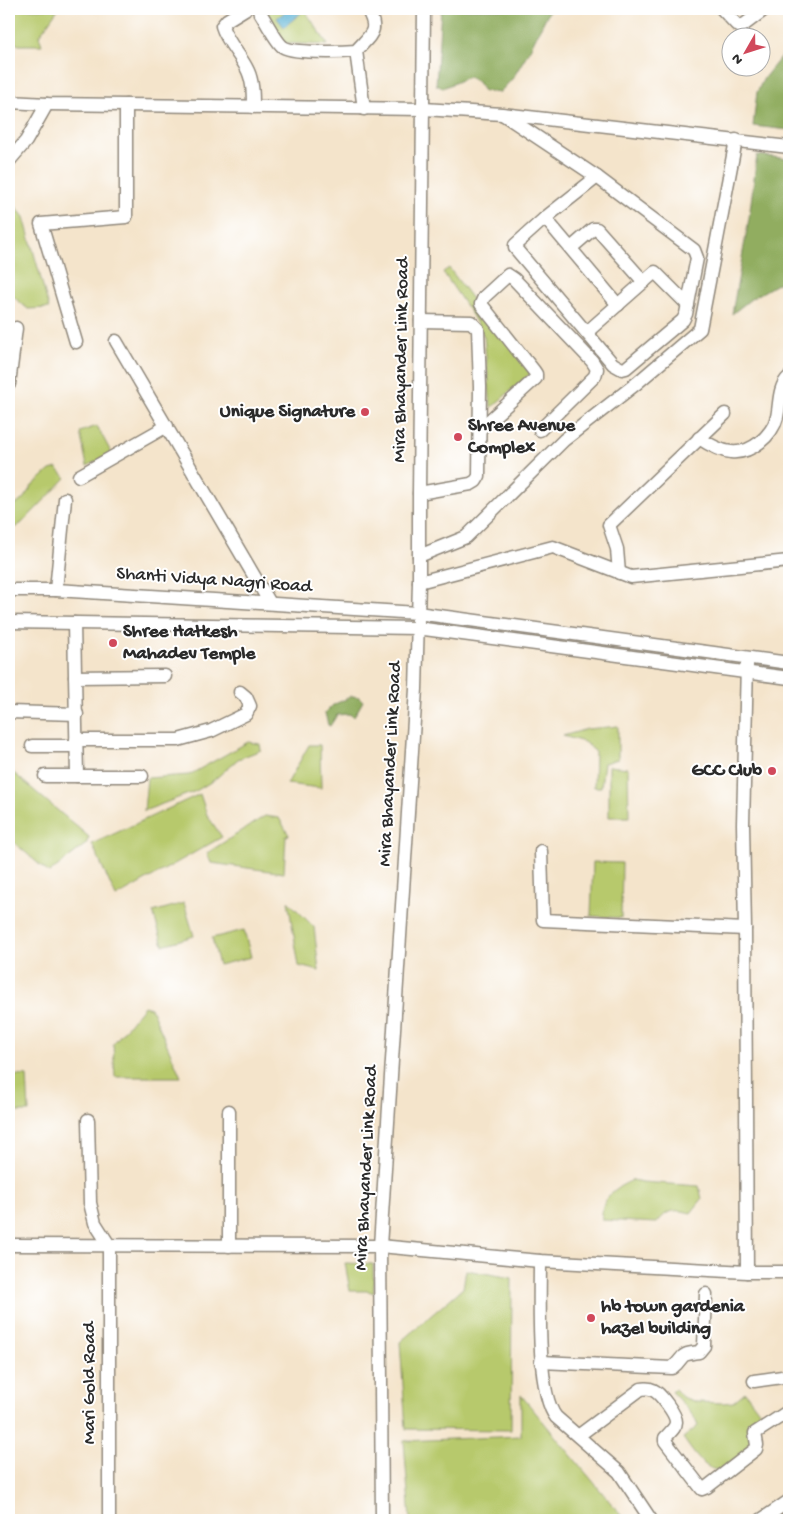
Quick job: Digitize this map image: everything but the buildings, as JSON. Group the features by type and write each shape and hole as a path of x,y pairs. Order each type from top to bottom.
{"street":[{"path":"245,9 227,20 222,26 224,35 248,70 252,82 254,107"},
{"path":"258,9 282,46 288,49 356,51"},
{"path":"364,108 356,51 373,29 374,21 367,9"},
{"name":"Mira Bhayander Link Road","path":"382,1520 380,1246 416,689 418,628 424,9"},
{"path":"722,9 741,27 764,9"},
{"path":"9,102 424,109 502,114 789,147"},
{"path":"9,161 26,141 47,104"},
{"path":"76,342 41,224 126,217 126,105"},
{"path":"502,114 598,177 694,250 697,258 686,314 682,320 626,368 622,369 613,364 514,247 546,218 598,177"},
{"path":"419,556 466,537 564,440 638,383 700,329 736,140"},
{"path":"546,218 618,305"},
{"path":"570,248 593,229 597,229 644,282"},
{"path":"587,332 655,272 688,306"},
{"path":"479,430 536,378 534,371 480,304 484,297 508,275 514,278 592,361 597,369 595,376 540,430"},
{"path":"419,493 472,484 479,476 480,387 478,329 471,322 421,321"},
{"path":"9,384 16,328"},
{"path":"116,341 270,603"},
{"path":"699,438 708,444 731,452 745,451 758,444 770,432 777,419 781,390 789,377"},
{"path":"619,572 617,549 609,524 725,414"},
{"path":"79,476 167,426"},
{"path":"56,590 65,499"},
{"path":"419,582 553,547 631,577 789,561"},
{"name":"Shanti Vidya Nagri Road","path":"9,590 56,590 417,613 789,663"},
{"name":"Shanti Vidya Nagri Road","path":"9,622 418,628 789,678"},
{"path":"487,637 488,622"},
{"path":"74,623 77,776"},
{"path":"554,631 554,646"},
{"path":"747,656 743,824 747,1272"},
{"path":"75,677 165,676"},
{"path":"32,746 178,740 211,731 246,714 250,706 246,697 240,692"},
{"path":"9,712 77,714"},
{"path":"45,776 142,776"},
{"path":"541,851 543,920 745,929"},
{"path":"229,1110 230,1246"},
{"path":"88,1120 90,1203 95,1223 109,1245"},
{"path":"9,1245 380,1246 540,1261 747,1272 789,1272"},
{"name":"Mari Gold Road","path":"109,1245 109,1520"},
{"path":"540,1261 541,1362 550,1410 556,1418 619,1472 650,1520"},
{"path":"541,1362 672,1368 682,1356 699,1352 704,1346 706,1294"},
{"path":"754,1380 789,1376"},
{"path":"578,1436 641,1389 655,1390 661,1395 676,1418 675,1426 665,1438 665,1441 702,1489 756,1449 755,1433 789,1410"},
{"path":"761,1520 789,1501"}],"green space":[{"path":"15,9 58,9 39,36 42,45 19,45 9,40 9,14"},
{"path":"256,9 304,9 328,45 282,43"},
{"path":"441,9 550,9 513,78 500,92 484,91 477,81 468,77 443,88 436,85"},
{"path":"789,47 789,130 753,126 757,92 764,78 770,78 770,71"},
{"path":"757,155 789,159 789,277 751,299 732,314 749,218"},
{"path":"9,198 24,217 49,308 28,309 9,293"},
{"path":"449,268 493,327 532,372 491,408 484,337 472,315 443,272"},
{"path":"97,426 112,454 87,466 80,432"},
{"path":"57,468 66,478 22,523 9,531 9,505 17,504 32,486 50,470"},
{"path":"352,696 359,697 363,701 354,717 349,714 337,715 330,726 328,725 325,713 333,705"},
{"path":"618,726 618,759 604,763 601,787 594,787 595,751 584,742 563,736 587,729"},
{"path":"248,742 260,744 261,750 238,759 214,780 196,791 144,811 147,778 189,775"},
{"path":"309,745 320,745 321,788 287,784"},
{"path":"609,766 628,768 629,817 609,817"},
{"path":"9,769 89,837 86,844 49,873 9,838"},
{"path":"200,794 207,815 222,837 116,897 92,844"},
{"path":"265,816 279,818 289,835 286,836 284,873 211,863 207,853"},
{"path":"593,862 622,863 621,918 591,916"},
{"path":"288,901 314,927 319,971 299,966"},
{"path":"184,903 194,936 163,945 153,912"},
{"path":"244,930 251,957 219,965 212,938"},
{"path":"144,1006 151,1008 181,1077 115,1077 113,1044"},
{"path":"9,1075 27,1076 29,1112 9,1112"},
{"path":"633,1180 699,1186 702,1199 691,1213 672,1211 657,1223 602,1220 603,1205 606,1199 620,1186"},
{"path":"345,1263 373,1264 374,1293 350,1291"},
{"path":"466,1270 512,1278 511,1430 406,1429 400,1342 463,1288"},
{"path":"675,1389 682,1397 696,1402 733,1402 745,1392 763,1416 751,1431 754,1446 731,1467 723,1470 715,1470 702,1463 683,1438 698,1426 694,1417 672,1392"},
{"path":"521,1395 625,1520 410,1520 404,1441 521,1436"}],"water":[{"path":"289,9 298,9 301,13 284,27 277,18"}],"place":[{"name":"Unique Signature","path":"365,412"},
{"name":"Shree Avenue Complex","path":"458,437"},
{"name":"Shree Hatkesh Mahadev Temple","path":"113,643"},
{"name":"GCC Club","path":"772,771"},
{"name":"hb town gardenia hazel building","path":"591,1318"}]}
